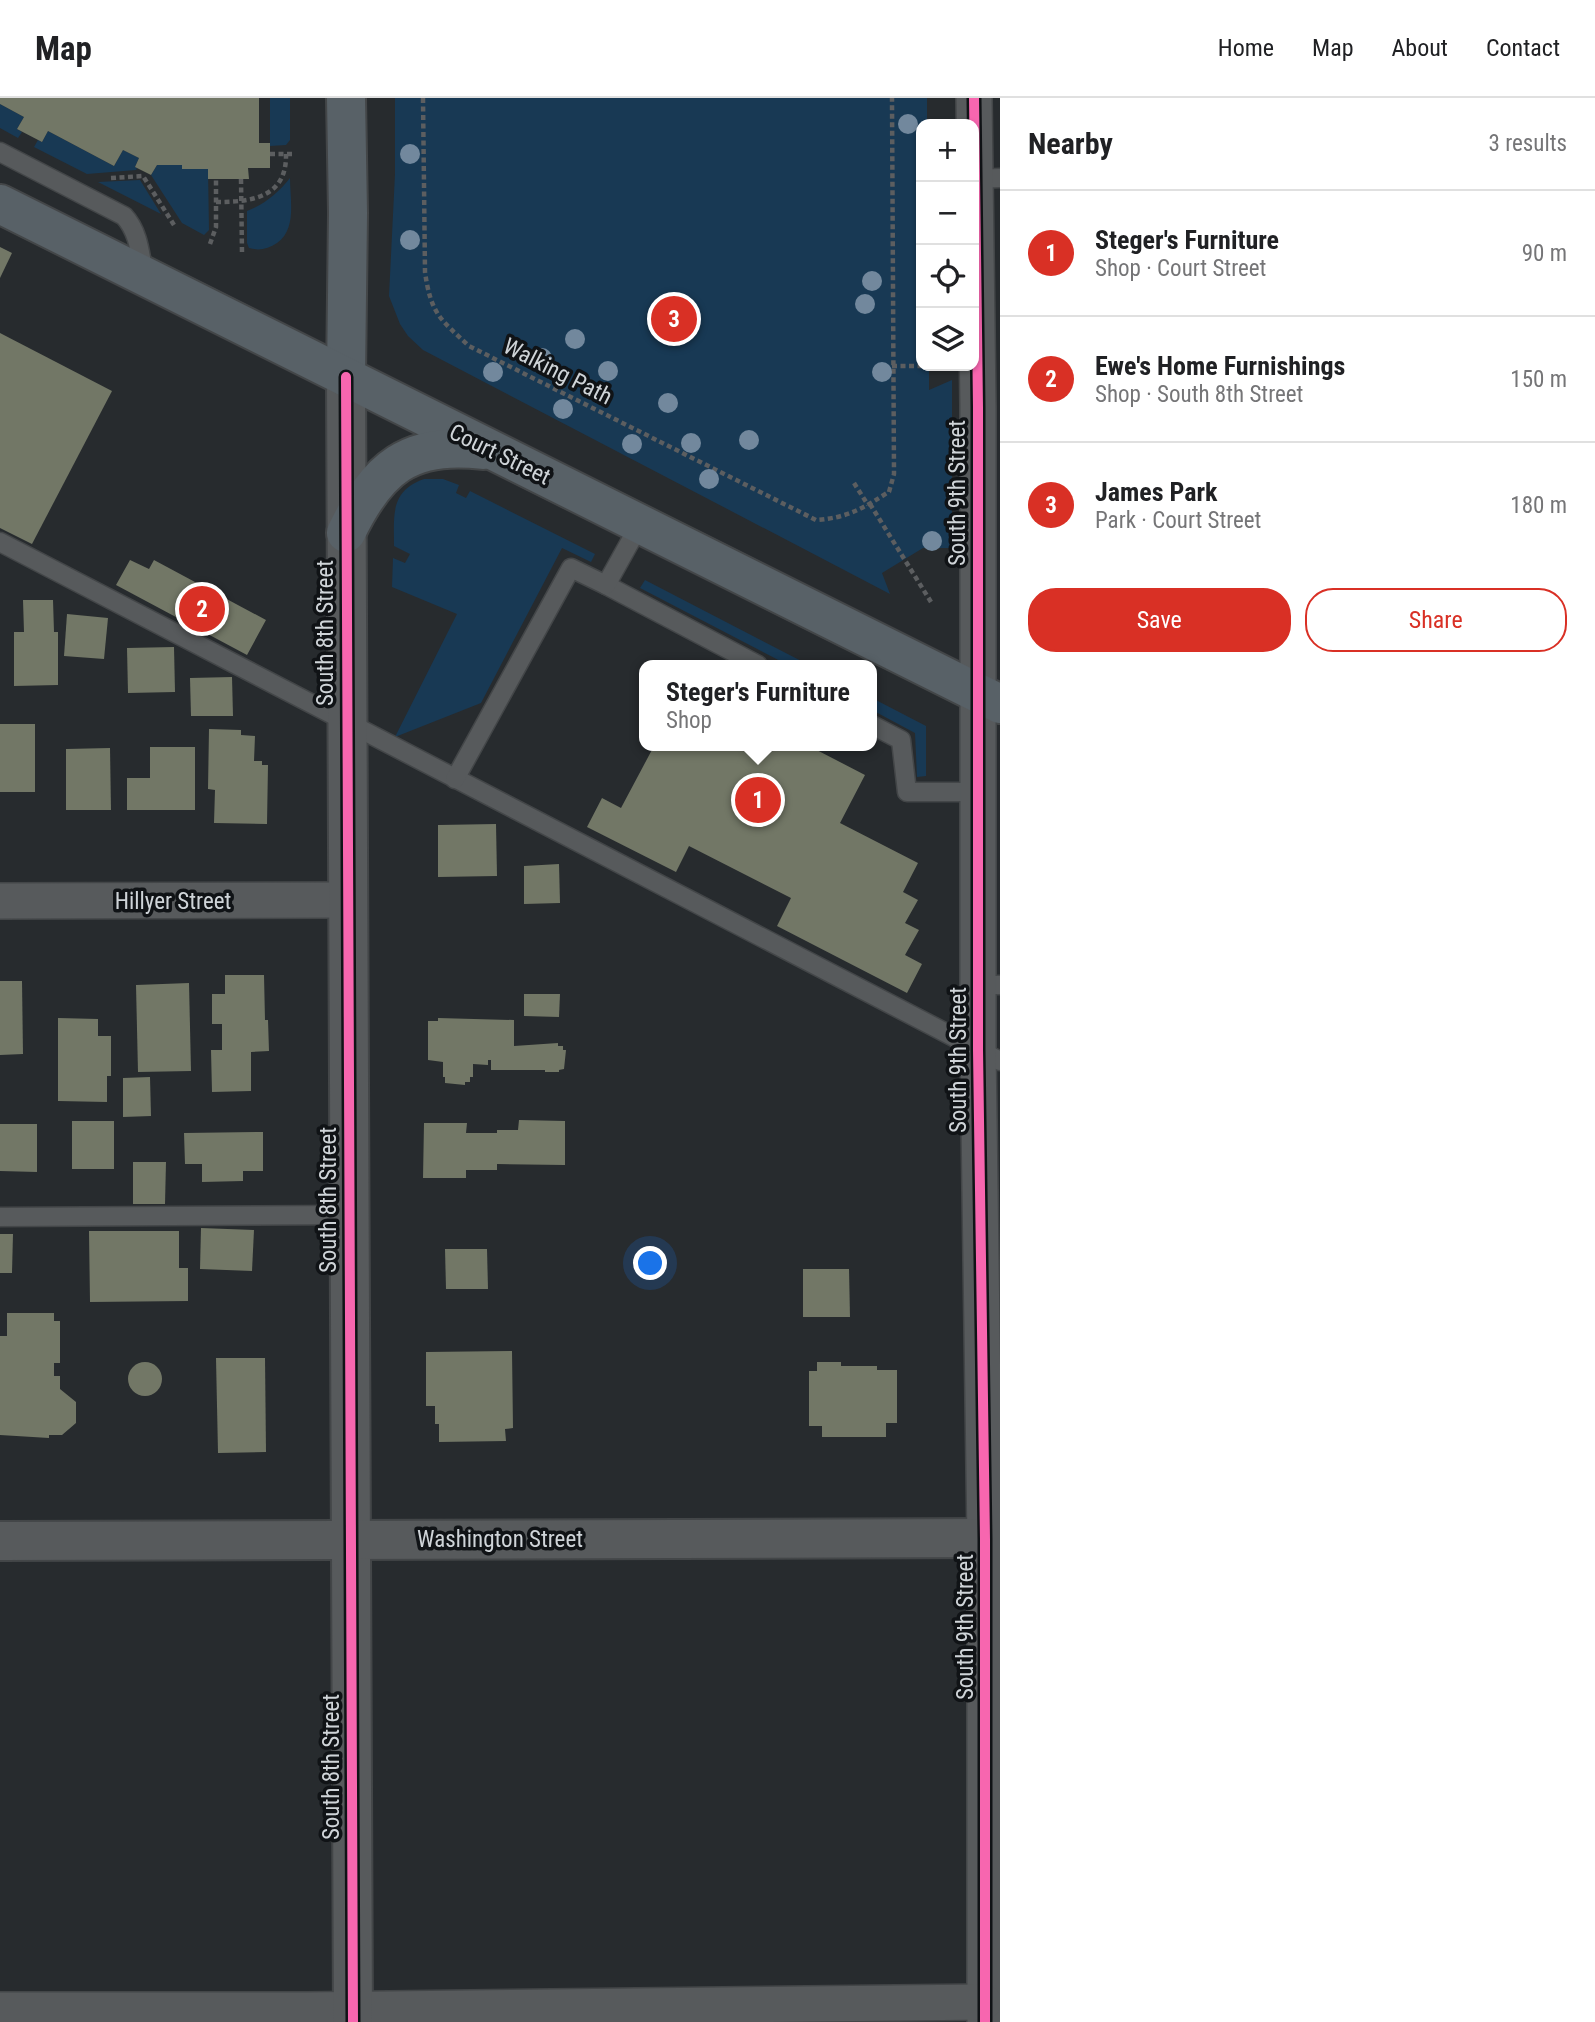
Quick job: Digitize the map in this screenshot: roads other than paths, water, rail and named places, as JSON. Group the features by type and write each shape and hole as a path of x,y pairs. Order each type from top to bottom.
{"main road":[{"name":"South 8th Street","path":"346,98 346,377"},
{"name":"Court Street","path":"0,204 988,698"},
{"path":"346,533 361,500 382,475 401,461 421,452 460,447 494,451"}],"street":[{"name":"South 9th Street","path":"974,98 987,178 989,423 988,698 979,792 989,985 993,1539 993,1913 985,2012"},
{"name":"South 8th Street","path":"346,377 346,900 353,2016"},
{"name":"Hillyer Street","path":"0,901 346,900"},
{"name":"Washington Street","path":"0,1541 993,1539"},
{"path":"0,2010 353,2016 985,2012"}],"lane":[{"path":"0,152 124,216 132,225 144,278"},
{"path":"606,585 640,524"},
{"path":"0,542 989,1055"},
{"path":"455,779 571,568 748,660"},
{"path":"877,728 901,740 907,792 979,792"},
{"path":"0,1217 349,1215"}],"place":[{"name":"James Park","path":"674,319"},
{"name":"Ewe's Home Furnishings","path":"202,609"},
{"name":"Steger's Furniture","path":"758,800"}]}
